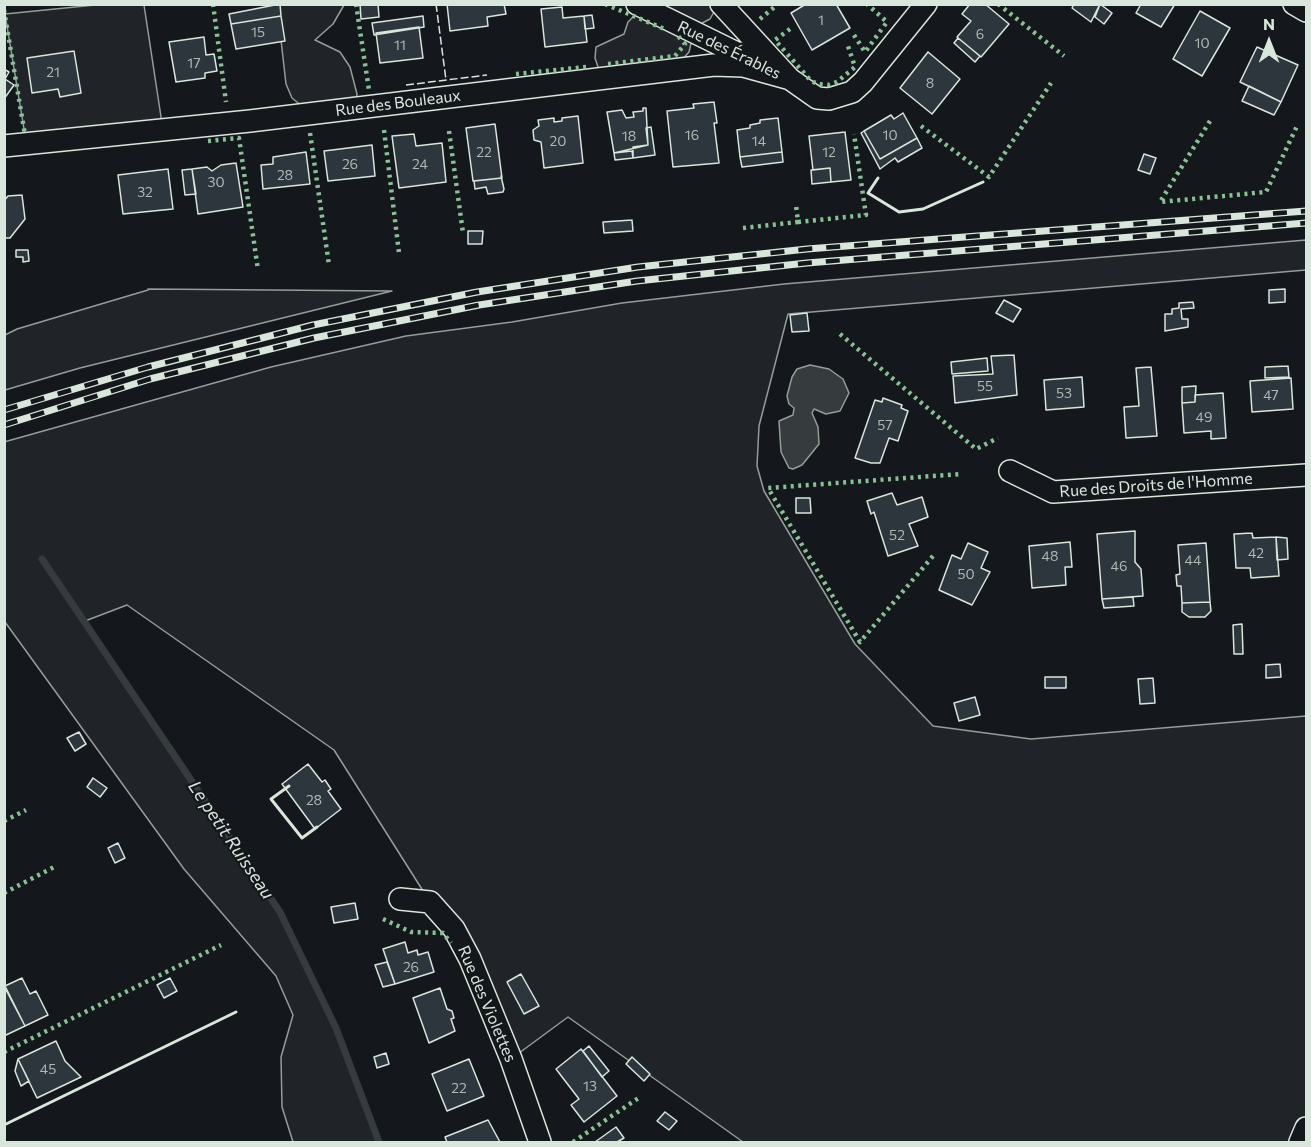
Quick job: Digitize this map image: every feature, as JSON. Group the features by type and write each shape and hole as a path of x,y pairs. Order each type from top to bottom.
{"street":[{"name":"Rue des Érables","path":"637,4 790,79"},
{"name":"Rue des Bouleaux","path":"724,8 790,79 817,98 840,98 852,92 926,4"},
{"path":"1294,4 1306,11"},
{"name":"Rue des Bouleaux","path":"4,146 250,121 714,65 742,66 790,79"},
{"name":"Rue des Droits de l'Homme","path":"1010,471 1053,492 1306,475"},
{"name":"Rue des Violettes","path":"400,899 430,902 454,929 470,959 506,1048 540,1143"},
{"path":"1300,1143 1306,1128"}],"shaded area":[{"path":"95,5 144,5 163,130 25,135 5,14"},
{"path":"277,5 344,5 333,24 315,40 340,52 350,67 357,94 355,108 303,107 292,98 286,84"},
{"path":"647,5 714,5 715,10 710,19 700,24 692,39 689,52 681,61 599,70 595,58 596,47 624,34 628,22 635,15 647,10"},
{"path":"1306,240 1306,270 788,314 759,426 757,466 764,491 855,644 933,726 1031,739 1306,716 1306,1128 1300,1142 743,1142 568,1017 511,1059 430,902 334,750 127,605 85,621 280,913 336,1028 379,1142 293,1142 282,1107 281,1057 293,1015 276,976 184,869 5,622 4,442 271,367 406,336 512,322 622,303 784,284"},
{"path":"148,290 392,291 80,368 5,390 5,335 17,329"},
{"path":"810,365 829,369 843,379 849,393 840,411 826,414 814,409 812,413 818,427 819,444 802,465 793,469 789,468 781,452 779,421 793,415 794,408 789,404 787,396 792,377 797,369"}],"building":[{"path":"280,4 281,16 231,24 229,14"},
{"path":"360,4 378,4 379,17 361,19"},
{"path":"447,4 504,4 506,14 487,17 488,26 450,31"},
{"path":"806,4 836,4 850,28 812,50 791,13"},
{"path":"970,4 985,4 1009,24 981,57 957,37 971,21 962,14"},
{"path":"1074,4 1100,4 1091,22 1072,8"},
{"path":"1100,4 1112,13 1104,24 1095,17"},
{"path":"1141,4 1175,4 1161,27 1136,13"},
{"path":"562,7 563,18 584,16 587,42 545,47 541,9"},
{"path":"1200,11 1230,28 1202,76 1173,59"},
{"path":"592,15 594,28 585,29 584,16"},
{"path":"281,16 285,41 236,49 231,24"},
{"path":"423,16 424,27 374,35 372,23"},
{"path":"419,27 423,58 380,63 376,33"},
{"path":"204,37 206,55 214,54 217,71 205,73 205,78 176,82 169,42"},
{"path":"958,38 980,56 975,62 954,43"},
{"path":"1257,47 1298,65 1281,102 1240,82"},
{"path":"74,51 81,93 60,97 58,89 32,93 27,58"},
{"path":"928,52 960,79 932,114 900,88"},
{"path":"4,69 9,72 5,79 14,85 4,99"},
{"path":"1249,86 1281,102 1274,115 1242,101"},
{"path":"714,102 719,163 673,167 667,111 694,108 693,104"},
{"path":"643,108 646,108 648,145 614,153 607,112 622,110 626,118 634,117 633,112 643,111"},
{"path":"903,113 917,138 880,159 864,131 891,115 894,119"},
{"path":"578,116 583,163 544,168 541,142 534,140 533,130 539,126 538,120 554,118 554,122 562,121 562,118"},
{"path":"778,118 782,152 740,157 737,130 750,128 750,125 760,123 760,120"},
{"path":"495,124 502,178 473,181 466,128"},
{"path":"651,127 655,155 633,158 633,147 648,145 646,128"},
{"path":"864,131 880,159 917,138 922,148 898,162 895,158 880,169 861,133"},
{"path":"845,132 851,180 831,182 830,168 813,170 809,136"},
{"path":"414,134 416,146 442,143 446,182 399,188 392,136"},
{"path":"372,145 375,176 328,181 324,151"},
{"path":"632,151 633,158 615,160 614,153"},
{"path":"306,152 310,184 263,189 261,165 273,164 273,157"},
{"path":"782,152 783,162 742,167 740,157"},
{"path":"1144,154 1156,158 1150,174 1138,170"},
{"path":"236,163 243,207 198,214 192,169 207,167 212,171 221,165"},
{"path":"830,168 831,182 812,184 811,170"},
{"path":"168,169 173,209 123,214 118,175"},
{"path":"192,169 196,194 185,195 182,170"},
{"path":"501,178 503,192 488,194 486,187 475,189 474,181"},
{"path":"22,195 25,219 10,238 4,238 4,201 8,196"},
{"path":"632,220 633,231 604,233 603,222"},
{"path":"468,231 483,231 482,244 468,244"},
{"path":"16,250 28,250 29,261 23,262 23,257 16,257"},
{"path":"1285,289 1285,302 1269,303 1269,290"},
{"path":"1004,300 1021,309 1013,322 996,313"},
{"path":"1193,302 1194,308 1181,309 1182,319 1188,319 1188,327 1165,331 1165,314 1172,314 1172,309 1179,308 1179,303"},
{"path":"807,313 809,331 792,332 790,315"},
{"path":"1014,355 1017,395 955,403 953,376 993,374 991,356"},
{"path":"987,358 988,371 952,374 951,362"},
{"path":"1288,366 1289,377 1265,378 1265,367"},
{"path":"1151,367 1157,436 1126,438 1124,407 1139,406 1136,368"},
{"path":"1082,377 1084,407 1046,410 1044,380"},
{"path":"1291,378 1293,409 1252,412 1250,381"},
{"path":"1196,386 1195,402 1182,403 1182,387"},
{"path":"1223,393 1226,438 1211,439 1211,431 1184,433 1182,403 1195,402 1195,395"},
{"path":"883,398 902,405 901,408 908,411 898,441 889,438 880,463 855,458 875,400 882,402"},
{"path":"892,493 897,505 922,497 928,517 909,524 918,546 888,556 874,512 871,514 867,501"},
{"path":"796,498 810,498 811,513 796,513"},
{"path":"1135,531 1135,562 1141,569 1143,596 1102,599 1097,534"},
{"path":"1252,533 1253,538 1276,537 1279,576 1251,578 1250,568 1236,568 1234,534"},
{"path":"1276,537 1287,538 1288,559 1277,560"},
{"path":"1070,542 1072,567 1065,567 1066,585 1032,588 1029,546"},
{"path":"968,543 988,552 981,568 990,572 972,605 939,590 952,555 961,559"},
{"path":"1206,543 1210,602 1182,603 1181,586 1177,586 1176,575 1180,574 1178,545"},
{"path":"1133,597 1134,606 1104,608 1102,599"},
{"path":"1210,602 1211,611 1205,617 1189,617 1182,612 1182,603"},
{"path":"1242,624 1243,654 1234,654 1233,625"},
{"path":"1280,664 1281,677 1266,678 1266,665"},
{"path":"1045,677 1066,677 1066,688 1045,688"},
{"path":"1153,678 1155,703 1140,704 1138,679"},
{"path":"975,697 980,715 959,721 954,703"},
{"path":"79,732 86,744 75,751 67,738"},
{"path":"308,764 322,782 325,780 331,789 328,791 341,809 315,829 282,784"},
{"path":"93,778 107,788 100,797 87,787"},
{"path":"118,843 125,858 115,863 108,848"},
{"path":"355,903 358,919 334,923 331,907"},
{"path":"405,942 408,953 417,950 418,955 428,952 434,972 395,984 383,949"},
{"path":"387,962 395,984 383,987 375,965"},
{"path":"521,974 539,1006 524,1014 507,982"},
{"path":"22,978 30,994 36,991 48,1015 25,1026 5,986"},
{"path":"170,978 177,991 164,998 157,985"},
{"path":"4,986 25,1026 4,1036"},
{"path":"440,988 447,1009 452,1011 454,1018 451,1019 455,1031 429,1043 413,998"},
{"path":"56,1041 65,1061 81,1077 37,1098 18,1059"},
{"path":"589,1046 609,1071 602,1077 583,1051"},
{"path":"581,1049 617,1096 584,1122 571,1105 579,1099 556,1069"},
{"path":"386,1053 389,1064 377,1068 374,1057"},
{"path":"632,1057 650,1074 644,1081 626,1064"},
{"path":"18,1059 29,1081 21,1086 15,1071"},
{"path":"469,1059 484,1096 447,1111 432,1074"},
{"path":"665,1112 677,1121 669,1130 657,1121"},
{"path":"488,1120 500,1142 447,1142 445,1137"},
{"path":"616,1127 624,1138 617,1142 595,1142"}],"waterway":[{"name":"Le petit Ruisseau","path":"42,559 280,912 336,1028 379,1142"}],"railway":[{"path":"4,410 148,367 313,325 477,292 638,267 807,249 1306,211"},
{"path":"4,425 150,379 314,338 479,305 637,281 807,263 1306,223"}],"hedge":[{"path":"213,4 226,102"},
{"path":"356,4 369,90"},
{"path":"605,4 667,30"},
{"path":"760,19 778,4"},
{"path":"854,35 865,52 887,22 867,4"},
{"path":"998,4 1064,56"},
{"path":"4,10 25,135"},
{"path":"790,29 775,40 811,81 818,84 828,85 837,82 855,67 848,46"},
{"path":"608,64 675,56 685,44 677,35"},
{"path":"516,74 586,67"},
{"path":"921,126 989,177 1051,83"},
{"path":"1210,121 1160,202 1266,192 1297,126"},
{"path":"384,130 399,253"},
{"path":"449,131 463,233"},
{"path":"310,133 329,265"},
{"path":"798,222 866,215 854,134"},
{"path":"208,141 239,138 258,270"},
{"path":"743,228 798,222 796,205"},
{"path":"840,334 976,449 998,438"},
{"path":"933,556 860,642 768,488 961,474"},
{"path":"4,821 26,810"},
{"path":"4,893 56,866"},
{"path":"383,919 411,932 443,933 451,943"},
{"path":"4,1052 221,945"},
{"path":"573,1142 640,1097"}],"fence":[{"path":"436,4 446,80"},
{"path":"406,85 487,75"}],"wall":[{"path":"878,178 868,193 899,212 923,209 983,182"},
{"path":"289,786 271,799 302,838 317,827"},
{"path":"4,1125 236,1012"}]}
